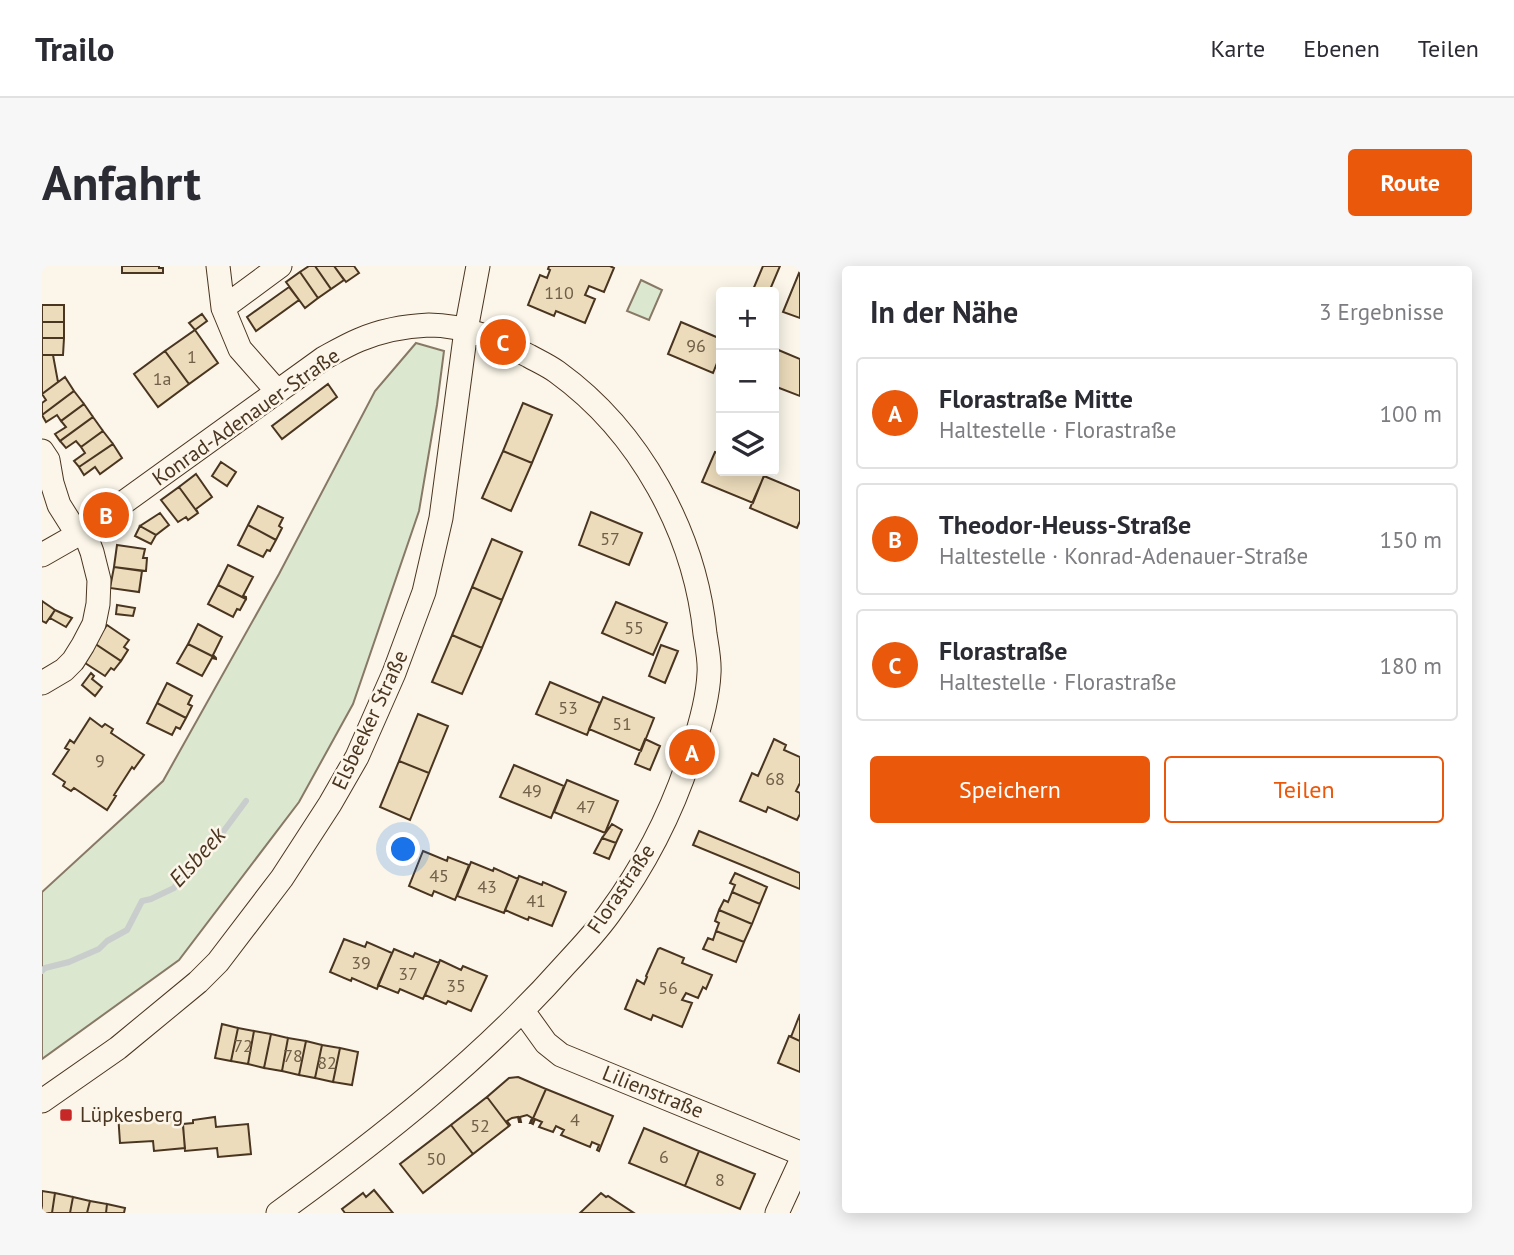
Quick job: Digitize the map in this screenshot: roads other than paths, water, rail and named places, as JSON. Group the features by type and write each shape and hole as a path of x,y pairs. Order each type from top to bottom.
{"street":[{"path":"218,266 223,308 240,349 277,391"},
{"path":"223,308 280,266"},
{"name":"Elsbeeker Straße","path":"42,1101 118,1048 198,982 218,962 282,878 357,757 394,673 424,592 441,518 466,330 478,266"},
{"name":"Konrad-Adenauer-Straße","path":"42,555 84,531 324,358 359,339 400,328 432,325 466,330"},
{"name":"Florastraße","path":"278,1213 374,1141 464,1065 523,1011 607,918 640,868 672,803 692,752 703,712 709,672 704,621 683,540 663,495 635,450 604,412 556,371 503,342 466,330"},
{"path":"42,451 48,460 59,505 71,524 84,531 99,580 99,604 94,624 73,661 64,670 42,683"},
{"name":"Lilienstraße","path":"523,1011 546,1043 561,1055 800,1153"},
{"path":"777,1213 800,1163"}],"waterway":[{"name":"Elsbeek","path":"42,971 99,949 107,941 127,930 142,901 174,888 186,870 217,840 246,801"}],"place":[{"name":"Florastraße","path":"503,342"},
{"name":"Theodor-Heuss-Straße","path":"106,515"},
{"name":"Florastraße Mitte","path":"692,752"},
{"name":"Lüpkesberg","path":"66,1115"}]}
